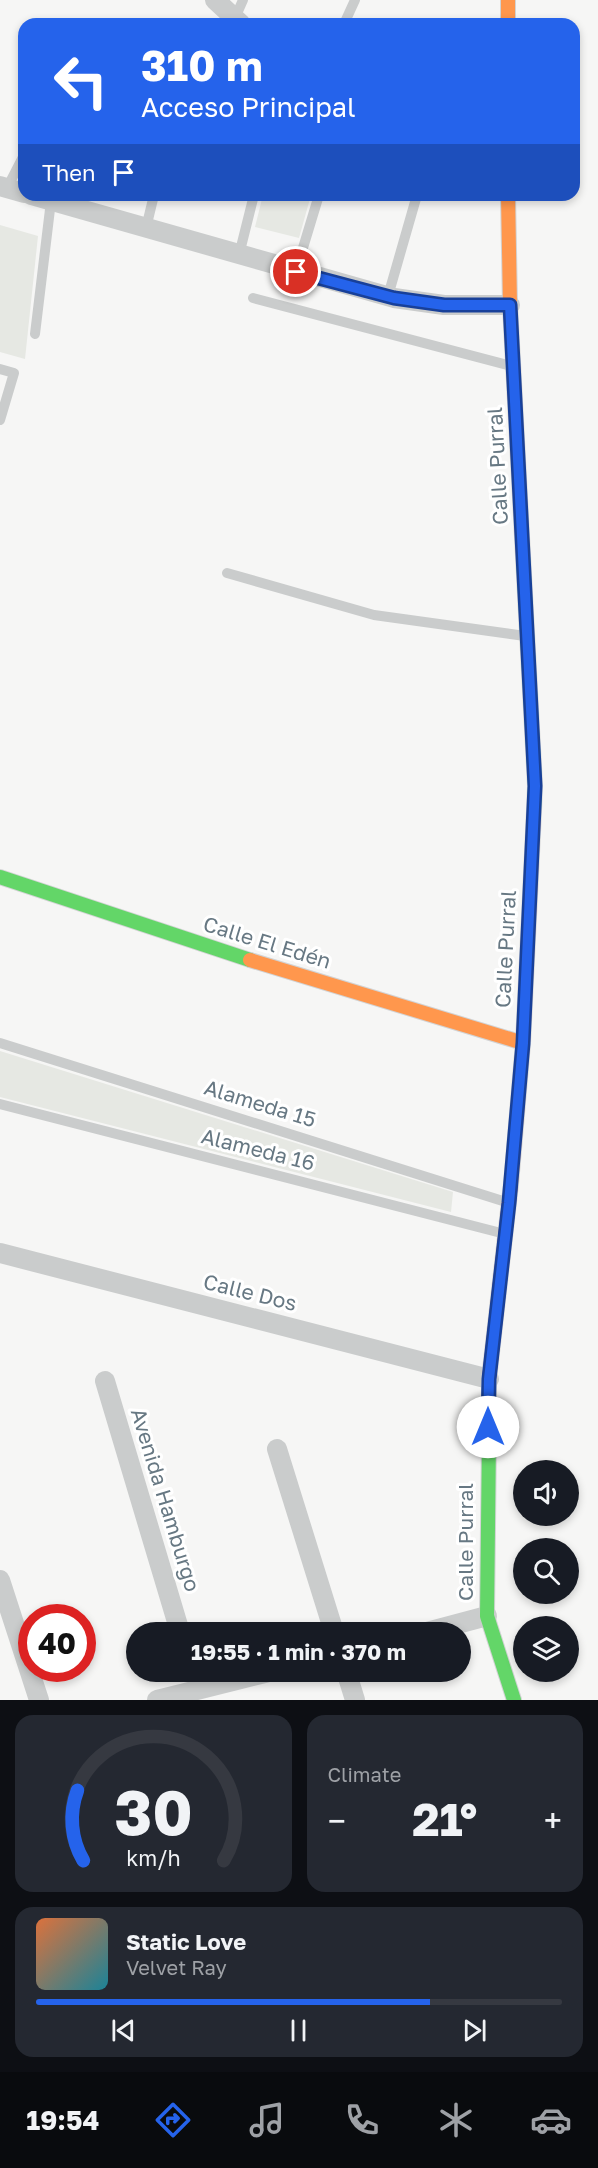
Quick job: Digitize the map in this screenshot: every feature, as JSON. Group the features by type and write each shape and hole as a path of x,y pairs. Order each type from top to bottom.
{"street":[{"path":"214,0 235,18"},
{"path":"508,0 508,18"},
{"path":"51,201 296,272 388,296 444,305 510,305"},
{"name":"Calle Purral","path":"508,201 510,305 535,786 523,1043 506,1234 489,1379 487,1616 514,1700"},
{"name":"Calle El Edén","path":"0,877 166,934 523,1043"},
{"name":"Calle Dos","path":"0,1253 489,1379"},
{"name":"Avenida Hamburgo","path":"105,1381 177,1622"},
{"path":"277,1449 331,1622"},
{"path":"0,1580 39,1700"},
{"path":"464,1622 487,1616"},
{"path":"157,1700 190,1682"},
{"path":"349,1682 355,1700"}],"lane":[{"path":"239,18 243,0"},
{"path":"347,18 355,0"},
{"path":"7,188 18,167"},
{"path":"34,334 51,201"},
{"path":"146,228 153,201"},
{"path":"239,255 252,201"},
{"path":"296,272 317,201"},
{"path":"388,296 415,201"},
{"path":"253,298 514,367"},
{"path":"0,369 14,373 0,420"},
{"path":"227,573 374,615 528,637"},
{"name":"Alameda 15","path":"0,1043 509,1203"},
{"name":"Alameda 16","path":"0,1104 506,1234"}],"shaded area":[{"path":"262,201 309,201 299,238 255,227"},
{"path":"0,225 38,236 25,359 0,352"},
{"path":"0,1051 453,1192 451,1212 0,1097"}],"traffic: fast":[{"path":"523,556 535,786 534,811"},
{"path":"0,877 250,960"},
{"path":"489,1437 487,1616 514,1700"}],"traffic: slow":[{"path":"508,0 508,18"},
{"path":"508,201 510,305 523,556"},
{"path":"511,1184 523,1043 534,811"},
{"path":"250,960 523,1043"}],"traffic: jam":[{"path":"489,1437 489,1379 511,1184"}],"route":[{"path":"296,272 394,298 444,305 510,305 527,597 535,786 523,1043 509,1203 489,1379 488,1427"}]}
